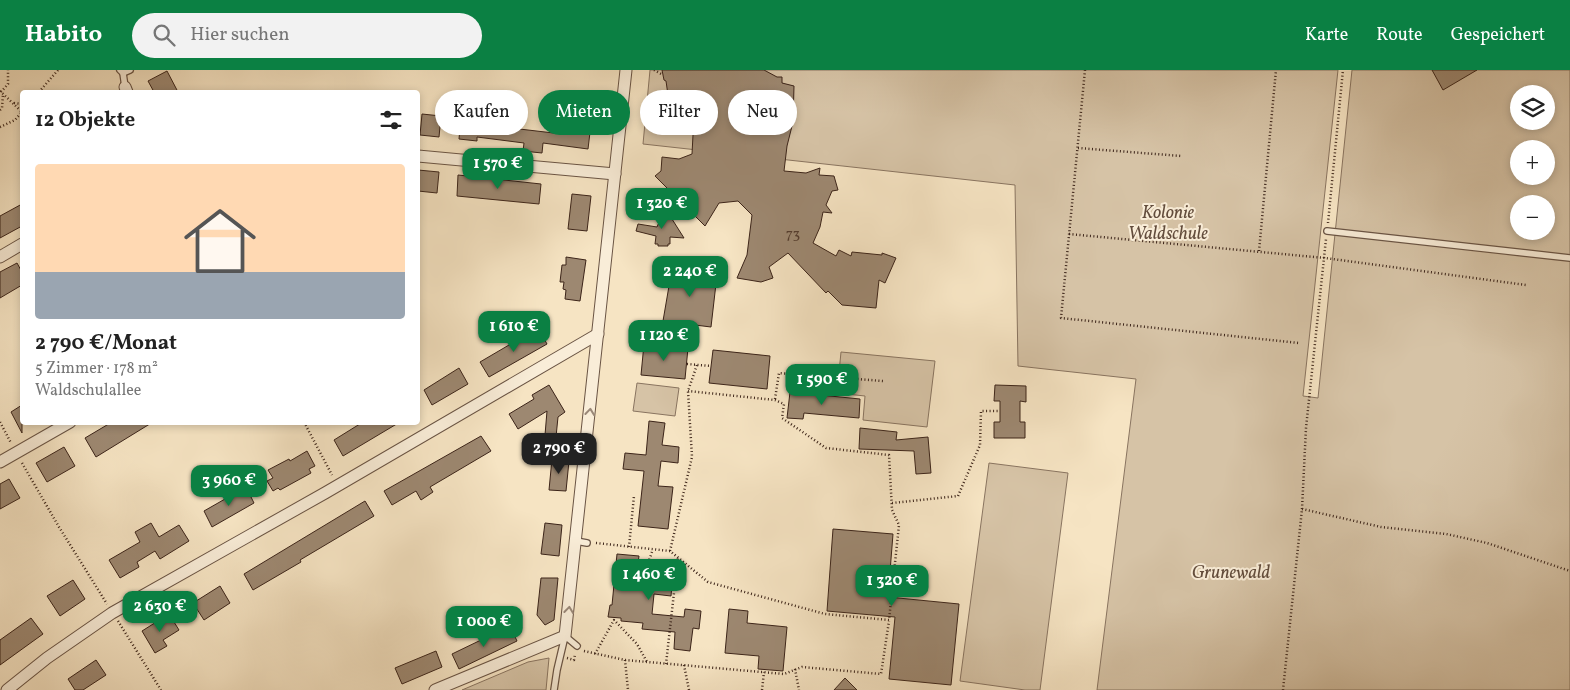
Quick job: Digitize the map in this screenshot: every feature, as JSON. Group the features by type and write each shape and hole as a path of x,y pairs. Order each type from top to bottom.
{"street":[{"path":"435,690 565,636 582,542 598,334 626,70"},
{"path":"420,156 615,174"},
{"path":"0,256 20,245"},
{"path":"7,690 47,658 112,613 338,485 598,334"},
{"path":"0,462 65,425"}],"lane":[{"path":"126,90 121,72 130,70"},
{"path":"1327,231 1570,258"},
{"path":"554,690 565,636 577,646"}],"path":[{"path":"0,110 2,108 1,92 8,84 8,70"},
{"path":"41,90 58,70"},
{"path":"654,70 663,75"},
{"path":"1085,70 1061,318 1299,343"},
{"path":"1259,251 1276,70"},
{"path":"1283,690 1302,509 1306,428 1344,70"},
{"path":"1,92 20,110"},
{"path":"13,103 20,104"},
{"path":"0,127 16,120 20,115"},
{"path":"1078,148 1181,156"},
{"path":"1069,234 1325,258 1526,285"},
{"path":"687,364 711,366"},
{"path":"670,552 692,457 688,391 697,365"},
{"path":"775,400 779,373 883,381"},
{"path":"577,646 585,652 625,660 666,664 784,674 802,667 881,674 890,620 899,525 892,510 889,455 826,448 782,418 784,404 775,400 688,391"},
{"path":"892,503 958,496 980,445 982,410 1000,411"},
{"path":"0,422 59,527 161,690"},
{"path":"306,425 338,485"},
{"path":"629,547 634,496"},
{"path":"1302,509 1381,528 1446,534 1487,543 1570,571"},
{"path":"582,542 670,552 708,582 825,614 890,620"},
{"path":"652,552 646,569 676,572"},
{"path":"666,664 678,557"},
{"path":"595,654 614,620 636,644 647,662"},
{"path":"625,660 628,690"},
{"path":"684,665 689,690"},
{"path":"795,670 799,690"},
{"path":"762,690 764,672"}],"green space":[{"path":"650,70 1338,70 1303,396 1318,398 1352,70 1570,70 1570,690 1097,690 1136,379 1018,366 1015,185 643,144 644,135 718,135 718,90 648,90"},
{"path":"841,352 935,361 927,427 863,420 865,396 837,393"},
{"path":"637,383 679,388 675,416 633,411"},
{"path":"989,463 1068,473 1040,690 1025,690 960,681"},
{"path":"549,658 546,690 462,690 528,662"}],"building":[{"path":"662,70 764,70 777,77 782,77 782,83 794,86 794,90 728,90 728,135 790,135 784,171 806,173 820,168 819,175 834,176 838,190 832,191 826,205 832,213 823,212 820,227 813,243 836,256 839,250 851,256 852,252 882,255 882,253 896,258 885,283 879,280 876,308 842,305 828,291 826,293 788,253 769,267 773,278 761,282 737,278 747,255 752,215 738,201 719,203 705,226 693,214 691,216 668,194 668,189 655,176 661,171 662,157 679,159 692,154 693,135 718,135 718,90 667,90 666,81 664,80"},
{"path":"1432,70 1477,70 1443,90"},
{"path":"167,71 177,90 153,90 148,81"},
{"path":"422,114 435,115 435,135 439,135 439,137 420,135"},
{"path":"528,130 538,131 538,135 590,135 588,149 543,143 542,153 523,151 524,143 477,137 477,141 459,139 459,135 528,135"},
{"path":"420,170 439,172 437,193 420,191"},
{"path":"458,175 541,184 539,204 457,196"},
{"path":"572,194 591,196 587,231 568,229"},
{"path":"20,205 20,227 0,238 0,216"},
{"path":"665,208 684,238 670,237 670,244 668,246 658,246 658,244 655,244 656,236 636,231 638,224 657,227"},
{"path":"566,257 586,260 580,301 565,299 566,290 563,289 564,282 560,282 562,265 566,265"},
{"path":"17,263 20,268 20,286 0,298 0,272"},
{"path":"669,270 717,275 711,327 663,321 669,286 667,286"},
{"path":"538,328 547,344 489,377 480,362"},
{"path":"644,344 688,348 685,379 641,375"},
{"path":"713,350 770,356 767,389 709,383"},
{"path":"459,368 468,384 432,405 424,390"},
{"path":"549,385 565,412 558,417 556,437 545,435 547,411 518,429 509,414 534,399 532,395"},
{"path":"995,385 1026,386 1026,402 1020,401 1020,422 1025,422 1025,438 994,438 994,422 1000,422 1000,401 994,401"},
{"path":"790,392 860,399 859,418 804,413 803,419 787,418"},
{"path":"20,406 22,433 11,412"},
{"path":"649,421 665,423 662,445 679,447 678,463 661,461 658,486 673,487 668,529 638,526 644,471 623,469 625,453 646,455"},
{"path":"107,425 148,425 96,457 85,438"},
{"path":"358,425 395,425 343,456 334,440"},
{"path":"860,428 897,432 896,440 928,437 931,473 916,474 914,451 859,449"},
{"path":"481,436 491,451 430,487 433,492 421,500 416,491 392,505 384,491"},
{"path":"64,447 75,466 47,482 36,463"},
{"path":"307,451 315,466 309,469 311,473 280,490 278,488 273,491 267,481 273,478 268,470 289,459 290,461"},
{"path":"552,459 569,461 566,491 549,490"},
{"path":"9,479 20,498 0,509 0,484"},
{"path":"246,487 254,503 212,527 204,511"},
{"path":"365,501 374,516 253,590 244,574"},
{"path":"151,523 159,537 179,525 189,541 160,559 155,551 137,562 139,567 120,578 109,560 140,542 135,532"},
{"path":"545,523 562,525 559,556 541,554"},
{"path":"833,529 893,534 888,597 959,604 951,685 889,679 895,617 827,611"},
{"path":"617,554 639,556 637,570 673,574 671,596 654,594 652,614 684,617 685,609 701,611 699,629 693,628 690,651 674,649 675,632 642,629 643,623 621,621 621,618 608,617 610,605 612,605"},
{"path":"541,578 558,578 554,620 545,625 537,615"},
{"path":"73,580 85,599 60,616 47,596"},
{"path":"220,586 230,603 204,620 193,603"},
{"path":"729,609 748,611 747,623 787,627 783,671 758,669 759,656 725,653"},
{"path":"169,614 179,630 163,640 167,646 155,653 142,631"},
{"path":"31,618 43,634 0,665 0,640"},
{"path":"510,626 517,641 459,669 452,654"},
{"path":"436,651 442,667 402,684 395,668"},
{"path":"96,660 106,675 83,690 75,690 68,679"},
{"path":"845,678 857,690 834,690"}],"park label":[{"name":"Kolonie Waldschule","path":"1168,222"},
{"name":"Grunewald","path":"1231,572"}]}
